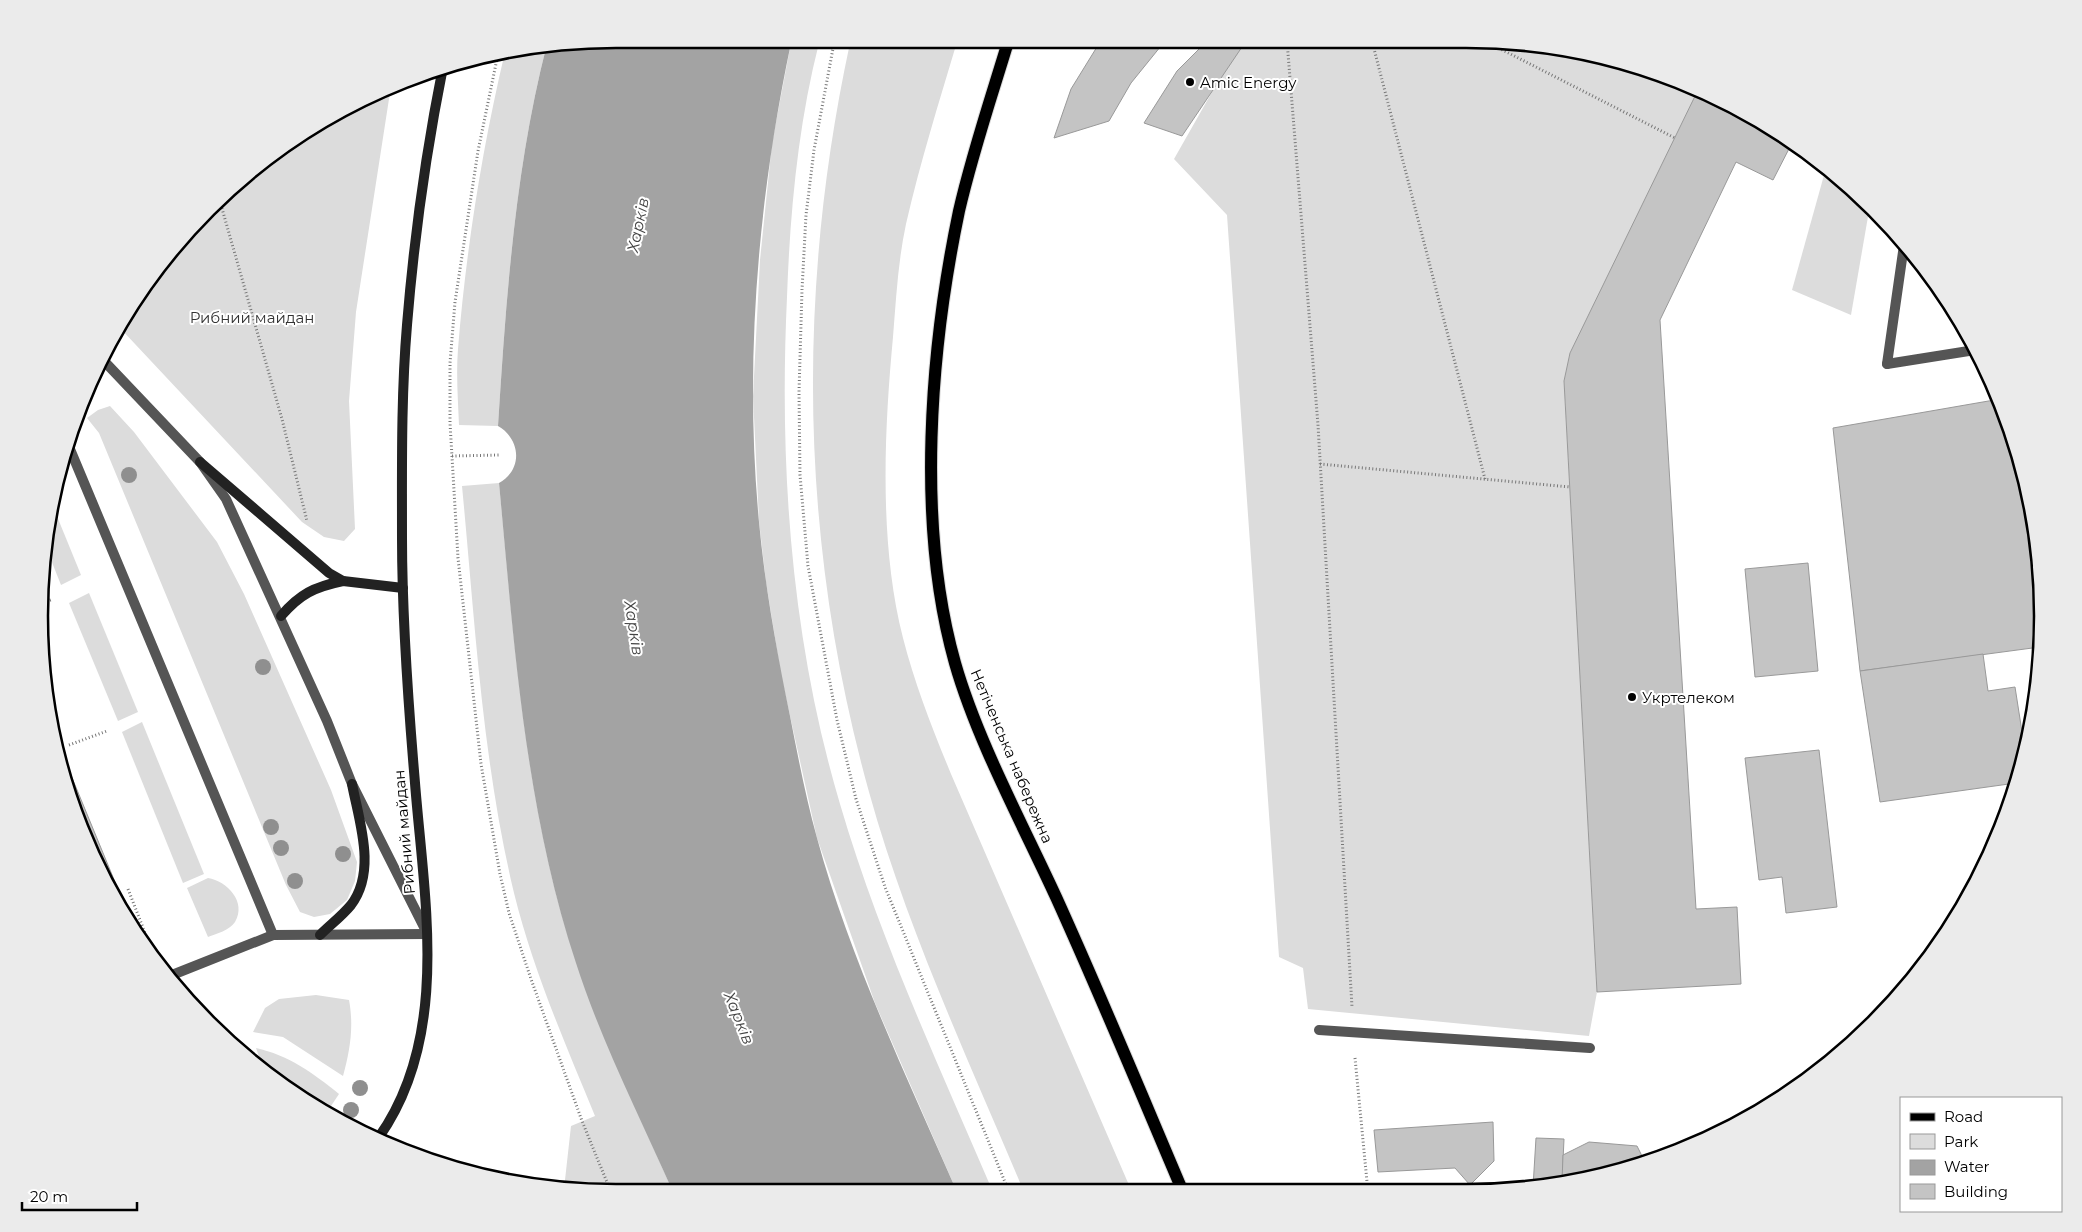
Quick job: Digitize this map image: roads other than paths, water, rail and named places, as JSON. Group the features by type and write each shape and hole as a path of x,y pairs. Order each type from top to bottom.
{"main road":[{"name":"Нетіченська набережна","path":"1006,48 960,209 942,316 933,424 932,477 939,580 955,663 968,701 1110,1014 1180,1184"}],"street":[{"name":"Рибний майдан","path":"427,934 409,702 402,540 407,327 424,181 440,76"},
{"path":"1903,253 1887,364 1968,351"},
{"name":"Рибний майдан","path":"107,363 200,462 226,499 280,616 352,784 427,934"},
{"path":"72,453 273,935"},
{"path":"200,462 311,560 342,581"},
{"path":"280,616 296,599 319,586 342,581 404,588"},
{"path":"320,935 351,904 363,880 365,854 352,784"},
{"path":"175,974 273,935 427,934 424,1018 420,1041 401,1100 381,1133"},
{"path":"1319,1030 1590,1048"}],"water":[{"name":"Харків","path":"616,48 790,48 770,161 762,221 754,341 753,402 755,462 759,522 768,595 802,777 830,883 863,973 899,1061 953,1184 669,1184 597,1021 576,963 559,905 533,786 510,604 499,483 512,470 516,454 515,446 511,439 498,426 514,234 527,138 545,52"}],"place":[{"name":"Amic Energy","path":"1190,82"},
{"name":"Укртелеком","path":"1632,697"}]}
